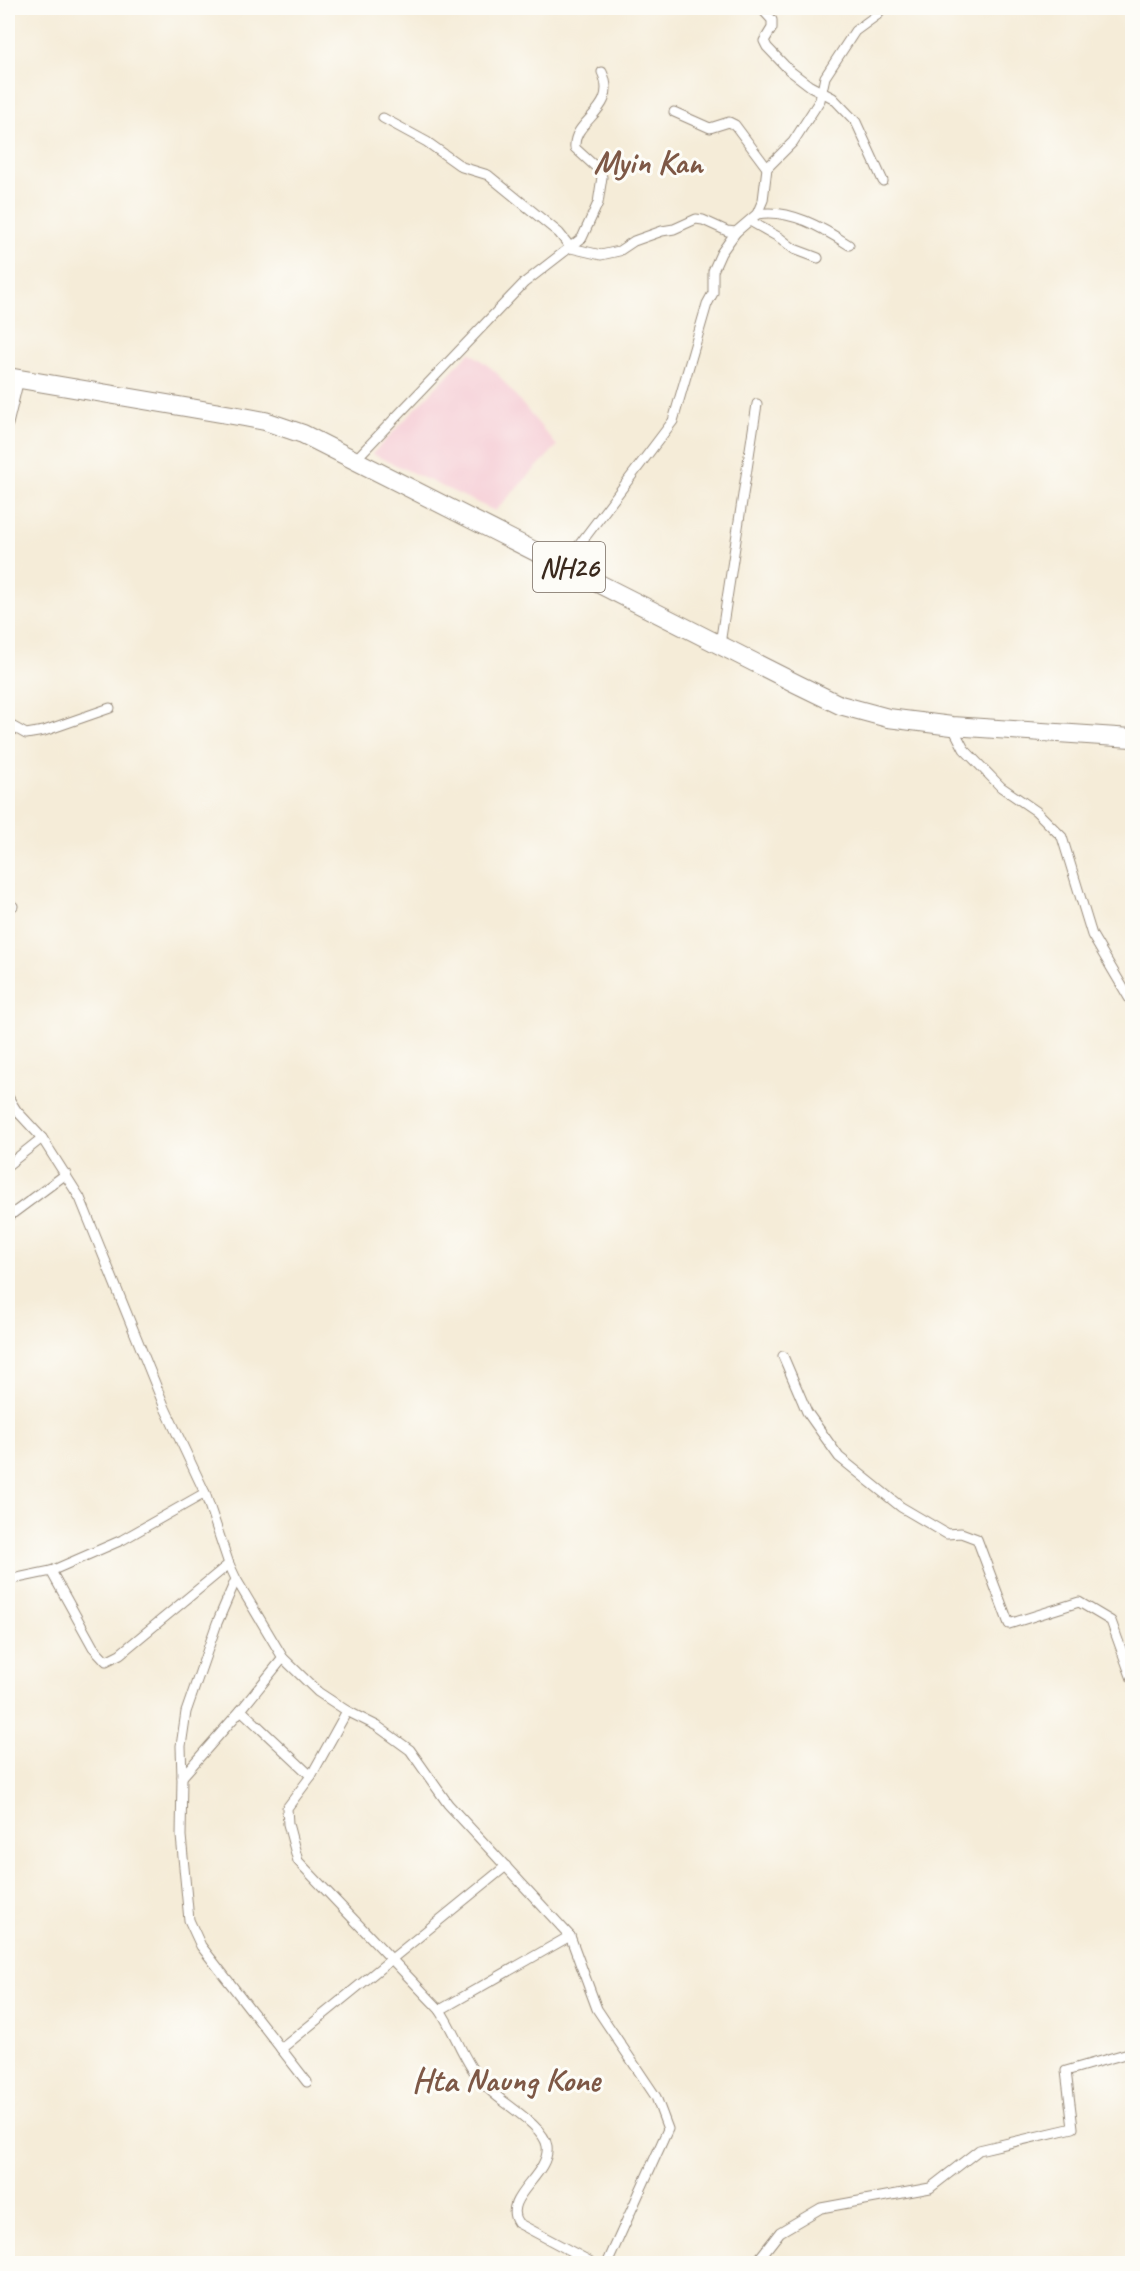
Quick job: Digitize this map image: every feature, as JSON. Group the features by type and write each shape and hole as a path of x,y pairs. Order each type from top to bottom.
{"highway":[{"name":"NH26","path":"13,378 265,421 303,434 840,705 888,718 952,726 1132,738"}],"street":[{"path":"761,8 772,20 772,28 764,41 766,47 789,70 840,104 856,122 883,181"},
{"path":"754,217 763,200 767,168 793,142 820,100 825,77 855,31 877,15 882,8"},
{"path":"356,460 524,283 582,238 600,194 602,177 598,169 575,148 574,141 580,130 596,113 605,94 605,80 602,72"},
{"path":"674,112 710,128 729,122 735,125 767,168"},
{"path":"383,118 427,142 462,167 488,175 559,233 571,248 601,255 619,251 634,241 674,229 696,219 727,231 736,232"},
{"path":"564,565 673,421 707,303 713,294 713,271 721,253 736,232 754,217 768,212 791,216 849,244"},
{"path":"754,217 794,249 818,258"},
{"path":"8,424 13,378"},
{"path":"720,644 757,404"},
{"path":"8,724 26,734 44,731 110,708"},
{"path":"952,726 964,749 1001,787 1036,811 1062,837 1092,935 1132,1003"},
{"path":"8,1096 16,1110 42,1138 80,1198 165,1408 205,1493 229,1564 283,1658 318,1692 347,1712 378,1726 410,1750 448,1804 570,1936 597,2009 657,2097 668,2129 607,2264"},
{"path":"8,1117 16,1110"},
{"path":"8,1165 42,1138"},
{"path":"8,1216 66,1174"},
{"path":"783,1356 807,1412 838,1457 901,1507 947,1533 961,1533 977,1539 1009,1624 1079,1602 1111,1622 1132,1679"},
{"path":"8,1580 51,1571 122,1540 205,1493"},
{"path":"51,1571 93,1647 106,1660 120,1654 229,1564"},
{"path":"236,1579 217,1623 186,1712 181,1746 181,1836 189,1920 201,1946 307,2082"},
{"path":"182,1777 283,1658"},
{"path":"241,1710 311,1776"},
{"path":"347,1712 311,1776 287,1808 288,1824 298,1862 440,2010 453,2029 466,2062 490,2090 538,2130 547,2145 546,2157 537,2176 522,2193 513,2209 513,2216 518,2223 595,2264"},
{"path":"281,2049 506,1866"},
{"path":"440,2010 570,1936"},
{"path":"755,2264 780,2232 821,2208 930,2188 979,2150 1073,2128 1066,2071 1132,2052"}],"shaded area":[{"path":"470,352 495,371 557,446 495,511 372,454"}],"district":[{"name":"Myin Kan","path":"648,161"},
{"name":"Hta Naung Kone","path":"506,2079"}]}
